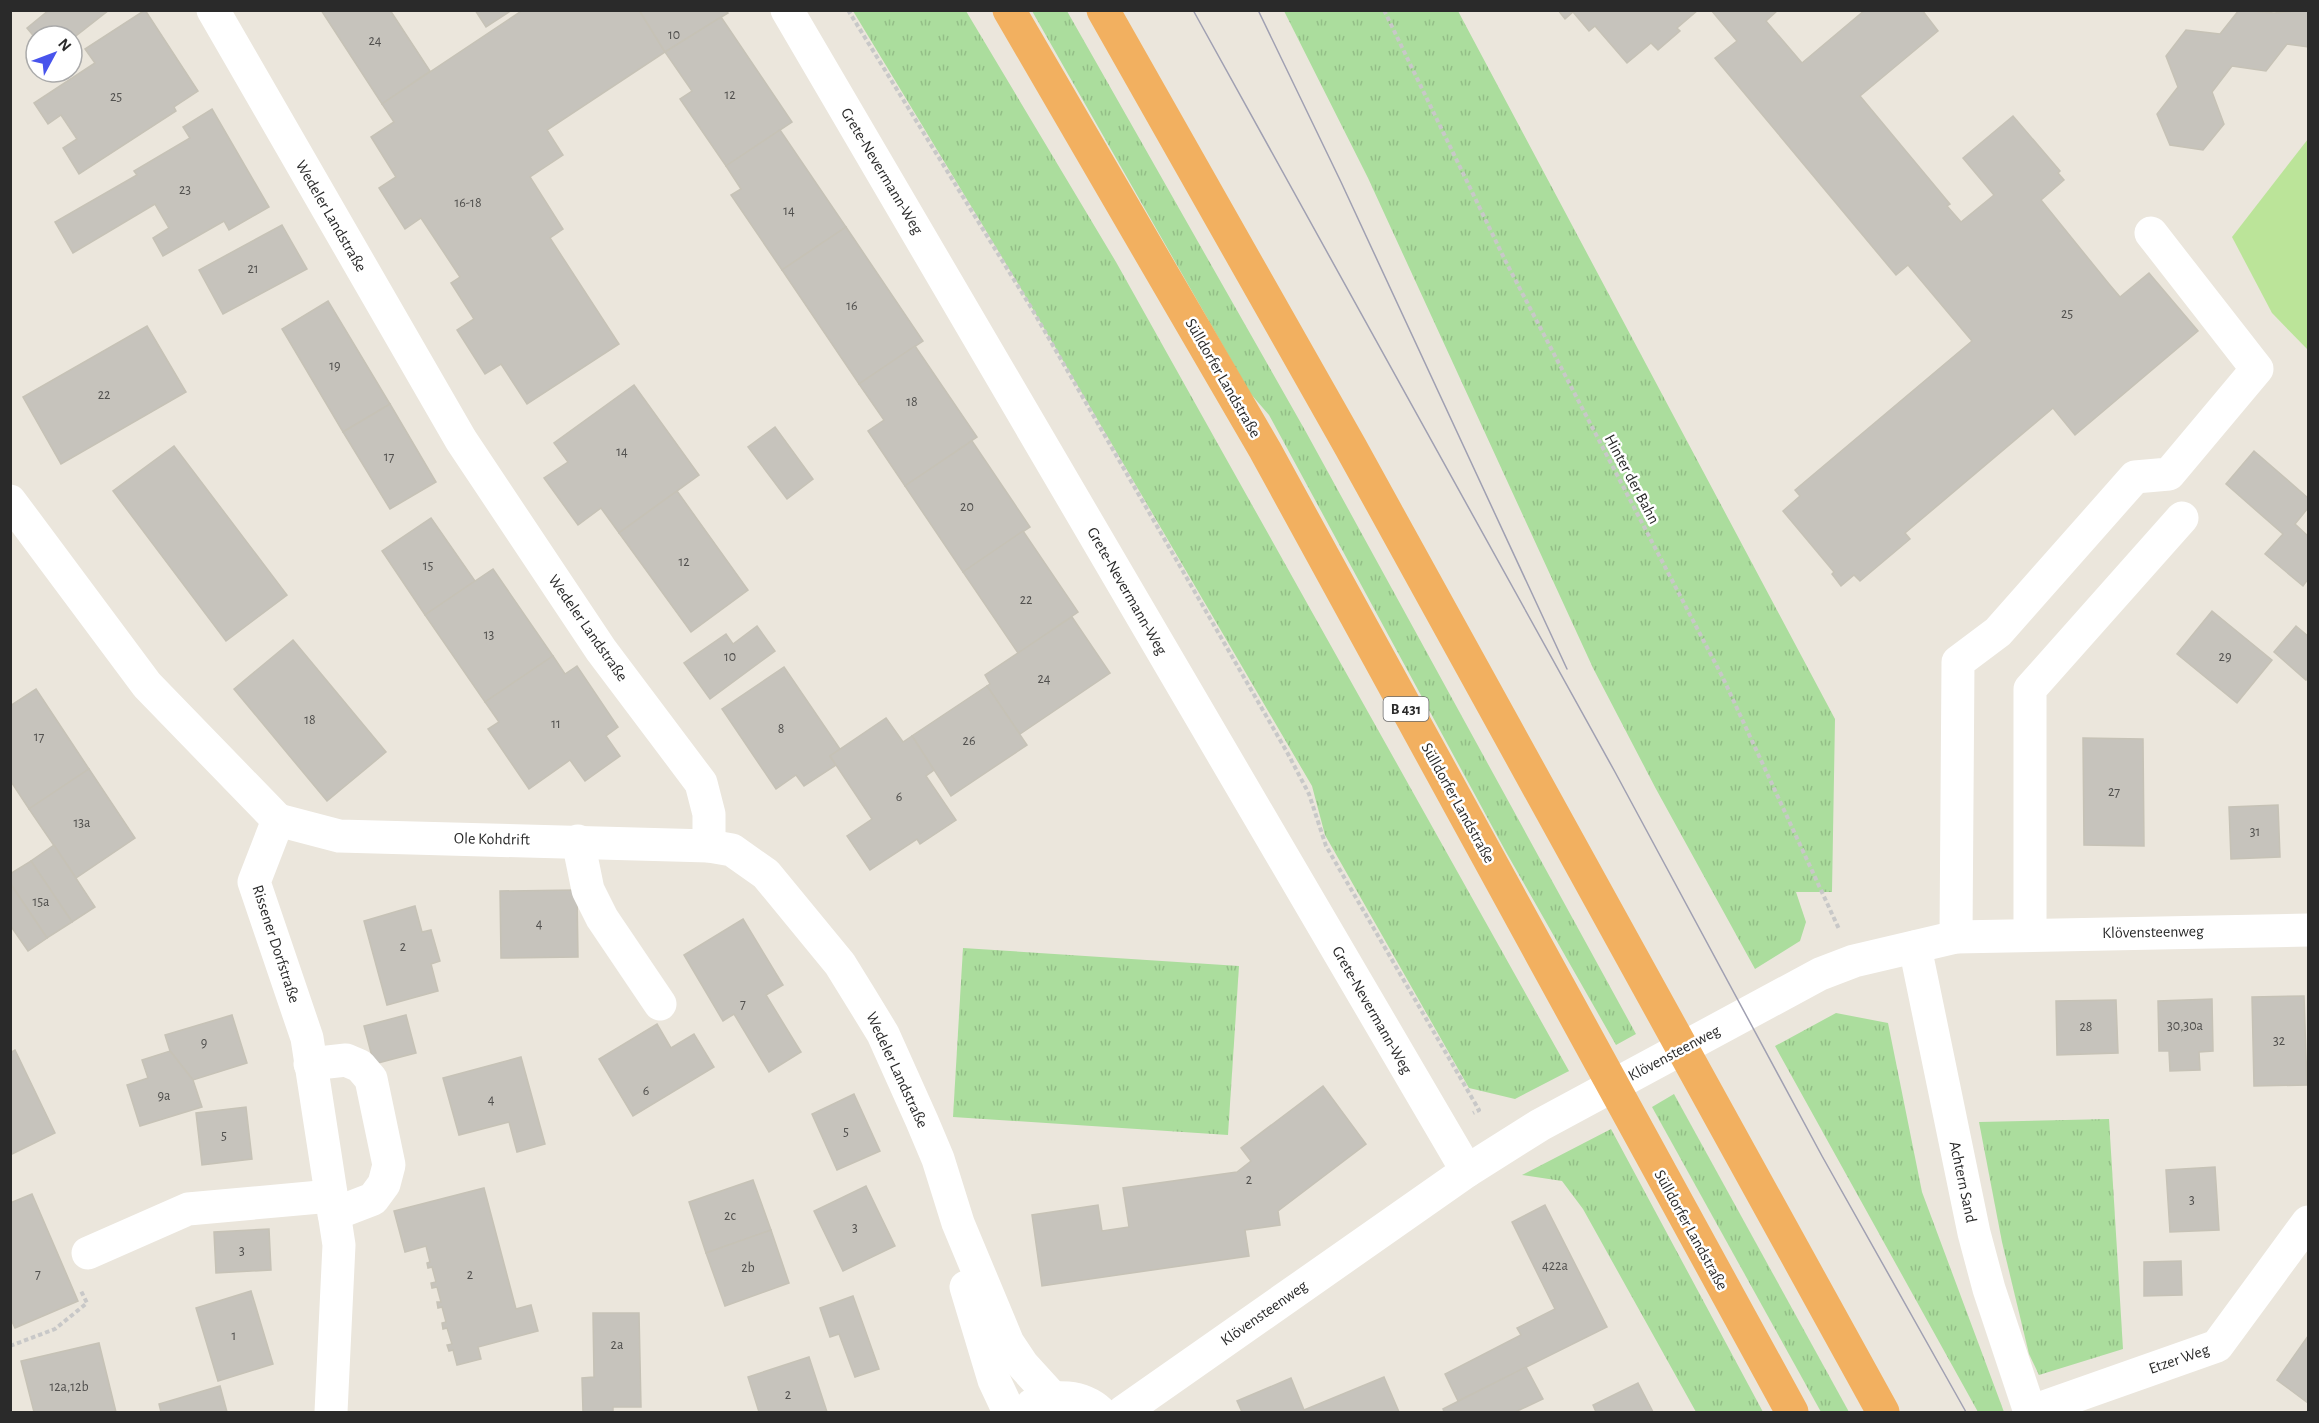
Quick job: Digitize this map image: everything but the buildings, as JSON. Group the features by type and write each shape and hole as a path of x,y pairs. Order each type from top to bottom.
{"highway":[{"name":"Sülldorfer Landstraße","path":"1010,10 1265,450 1792,1413"},
{"path":"1103,10 1350,446 1883,1413"}],"street":[{"name":"Wedeler Landstraße","path":"213,10 461,440 601,650 701,783 709,814 709,846 732,850 760,869 806,922 851,981 883,1034 899,1069 938,1159 958,1223 1008,1343 1022,1364 1053,1398"},
{"name":"Grete-Nevermann-Weg","path":"787,10 1467,1171"},
{"path":"1956,937 1959,662 1998,632 2134,477 2169,474 2257,369 2151,233"},
{"path":"10,501 147,685 278,820"},
{"path":"2030,934 2030,689 2182,518"},
{"name":"Ole Kohdrift","path":"278,820 339,836 709,846"},
{"name":"Rissener Dorfstraße","path":"278,820 254,882 307,1038 339,1245 331,1413"},
{"path":"578,841 588,890 602,918 660,1004"},
{"name":"Klövensteenweg","path":"1123,1413 1467,1171 1540,1125 1820,974 1854,961 1956,937 2308,930"},
{"name":"Achtern Sand","path":"1915,947 1974,1233 1989,1289 2030,1412"},
{"path":"83,1267 188,1209 333,1205 373,1199 384,1184 389,1165 371,1079 360,1066 345,1060 310,1064"},
{"name":"Etzer Weg","path":"2030,1412 2217,1346 2308,1222"},
{"name":"Wedeler Landstraße","path":"958,1223 961,1269 971,1310 994,1380 1009,1413"},
{"path":"1021,1413 1038,1402 1053,1398 1075,1399 1100,1413"}],"path":[{"path":"849,10 1032,309 1287,752 1309,795 1326,846 1479,1110 1443,1133"},
{"name":"Hinter der Bahn","path":"1384,10 1517,284 1723,678 1854,961"},
{"path":"10,1346 55,1329 87,1303 83,1267"}],"green space":[{"path":"853,11 966,11 1116,262 1569,1071 1515,1099 1469,1088 1325,835 1312,786 1017,282"},
{"path":"1032,11 1067,11 1306,432 1636,1034 1616,1045 1506,852 1269,415 1250,393"},
{"path":"1284,11 1458,11 1835,719 1832,892 1796,892 1806,922 1800,941 1755,969 1656,789 1593,668 1368,178"},
{"path":"2308,139 2308,350 2272,313 2232,237"},
{"path":"963,948 1239,966 1228,1135 953,1117"},
{"path":"1836,1013 1888,1023 1922,1192 2004,1412 1978,1412 1775,1046"},
{"path":"1674,1094 1849,1412 1821,1412 1652,1107"},
{"path":"2109,1119 2123,1349 2039,1375 2029,1354 2002,1242 1979,1122"},
{"path":"1611,1129 1763,1412 1696,1412 1583,1209 1562,1181 1522,1175"}],"tram line":[{"path":"1193,10 1615,772 1822,1156 1966,1412"},
{"path":"1258,10 1341,182 1567,669"}]}
